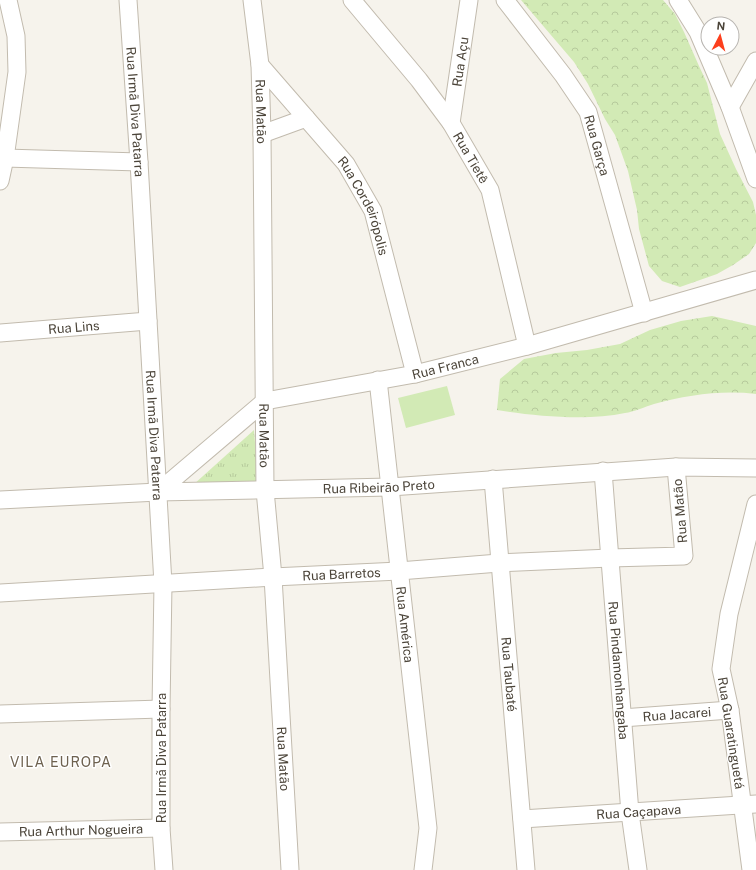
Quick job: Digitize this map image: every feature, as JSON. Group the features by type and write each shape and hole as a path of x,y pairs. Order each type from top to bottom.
{"street":[{"path":"0,181 5,158 17,72 16,36 8,0"},
{"name":"Rua Irmã Diva Patarra","path":"128,0 164,584 161,709 161,828 164,870"},
{"name":"Rua Matão","path":"252,0 260,65 262,134 265,490 273,577 290,870"},
{"name":"Rua Tietê","path":"352,0 419,80 451,123 490,190 527,346"},
{"name":"Rua Açu","path":"451,123 469,0"},
{"name":"Rua Garça","path":"505,0 563,75 588,112 644,313"},
{"path":"678,0 698,32 730,107 756,179"},
{"path":"730,107 756,61"},
{"name":"Rua Cordeirópolis","path":"260,65 346,164 373,211 414,374"},
{"path":"262,134 306,118"},
{"path":"5,158 139,162"},
{"name":"Rua Franca","path":"158,492 265,401 414,374 527,346 756,280"},
{"name":"Rua Lins","path":"0,333 148,321"},
{"name":"Rua América","path":"378,380 428,828 423,870"},
{"name":"Rua Matão","path":"676,467 684,556"},
{"name":"Rua Ribeirão Preto","path":"0,500 158,492 390,487 676,467 756,468"},
{"name":"Rua Pindamonhangaba","path":"603,471 630,813 638,870"},
{"name":"Rua Taubaté","path":"493,479 526,870"},
{"name":"Rua Guaratinguetá","path":"751,870 749,805 721,669 729,614 756,504"},
{"name":"Rua Barretos","path":"0,593 399,571 499,563 684,556"},
{"path":"0,714 161,709"},
{"name":"Rua Jacarei","path":"622,718 730,710"},
{"name":"Rua Caçapava","path":"522,819 749,805"},
{"name":"Rua Arthur Nogueira","path":"0,832 161,828"}],"green space":[{"path":"521,0 663,0 675,14 707,83 720,134 753,202 756,215 756,243 749,254 717,274 680,287 662,281 649,266 639,229 637,210 628,171 615,135 605,119 588,84 574,62"},
{"path":"712,316 756,326 756,394 705,394 654,404 635,411 594,417 544,416 497,410 500,379 524,359 620,344 650,330 681,321"},
{"path":"447,386 455,415 406,428 398,398"},
{"path":"254,430 258,482 193,485"}],"district":[{"name":"VILA EUROPA","path":"61,762"}]}
